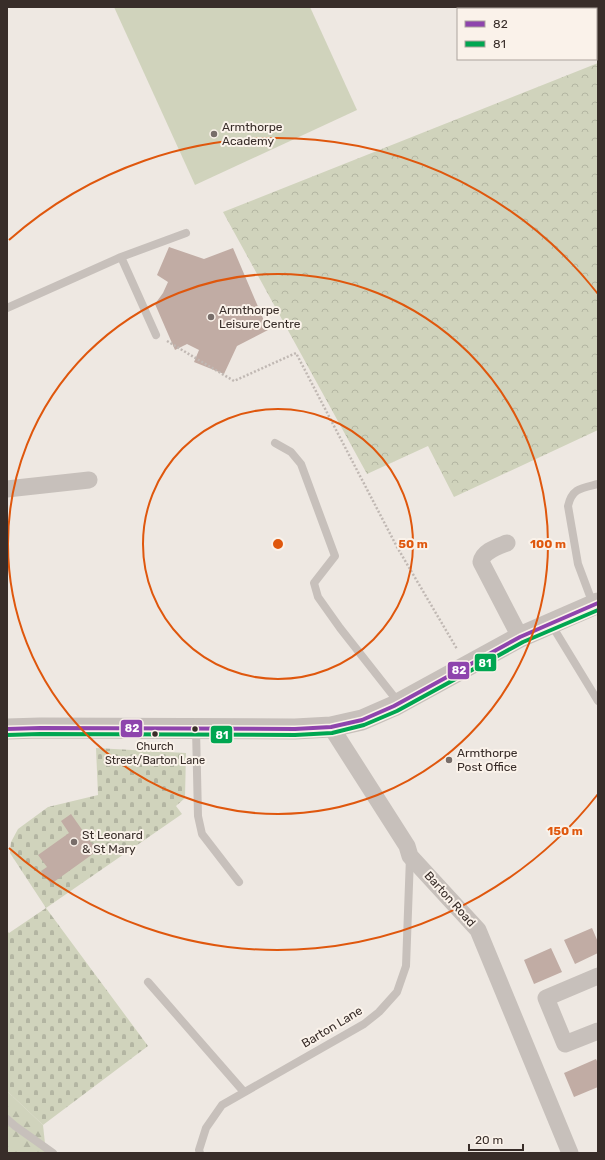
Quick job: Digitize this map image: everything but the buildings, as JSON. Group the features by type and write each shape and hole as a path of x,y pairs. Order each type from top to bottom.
{"street":[{"path":"7,489 89,480"},
{"path":"507,543 485,554 482,557 481,562 520,637"},
{"path":"7,729 295,730 331,727 362,720 400,703 520,637 596,604"},
{"name":"Barton Road","path":"331,727 407,846 410,856 478,930 570,1153"},
{"path":"598,976 546,998 565,1044 598,1031"}],"lane":[{"path":"7,308 120,257 186,233"},
{"path":"120,257 156,335"},
{"path":"275,443 291,452 301,464 335,556 314,583 318,597 344,634 400,703"},
{"path":"596,604 578,564 568,506 573,493 578,489 598,484"},
{"path":"550,623 598,700"},
{"path":"196,729 198,816 202,834 239,882"},
{"name":"Barton Lane","path":"200,1153 206,1128 222,1105 364,1024 379,1012 397,992 406,966 410,856"},
{"path":"148,982 244,1092"},
{"path":"7,1119 53,1153"}],"path":[{"path":"156,335 234,381 296,353 397,547 467,666"}],"green space":[{"path":"114,7 310,7 357,110 195,185"},
{"path":"598,63 598,430 454,497 428,446 367,474 223,212"},
{"path":"96,748 186,753 185,798 176,806 182,814 46,908 10,853 11,842 18,829 48,807 98,795"},
{"path":"46,908 148,1046 43,1125 7,1091 7,931 9,933"},
{"path":"7,1091 43,1125 46,1153 7,1153"}],"transit line":[{"name":"82","path":"7,729 295,729 331,727 362,720 394,706 520,637 598,603"},
{"name":"81","path":"7,735 295,735 332,733 364,725 397,711 523,642 598,610"}],"place":[{"name":"Armthorpe Academy","path":"214,134"},
{"name":"Armthorpe Leisure Centre","path":"211,317"},
{"name":"Church Street/Barton Lane","path":"155,734"},
{"name":"Armthorpe Post Office","path":"449,760"},
{"name":"St Leonard & St Mary","path":"74,842"}]}
